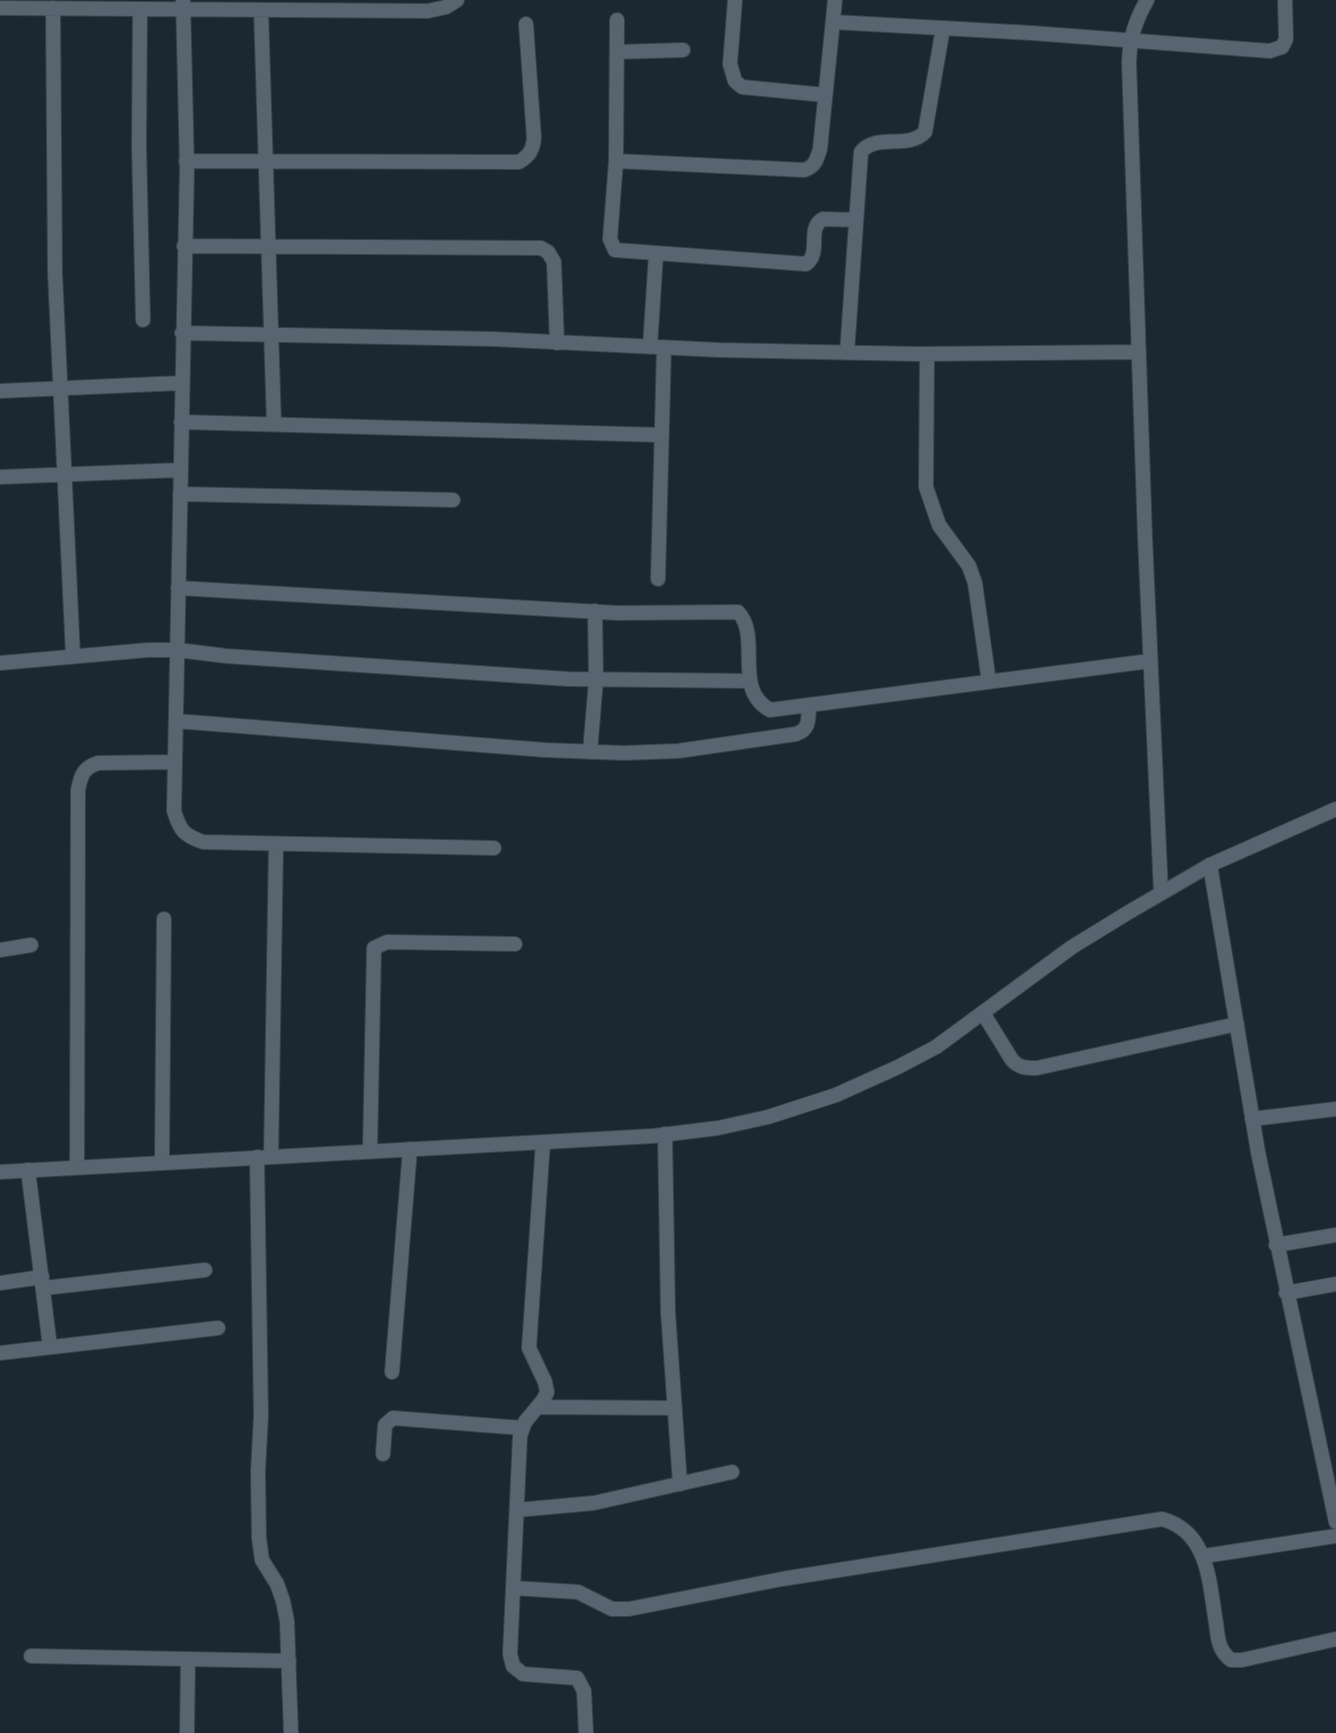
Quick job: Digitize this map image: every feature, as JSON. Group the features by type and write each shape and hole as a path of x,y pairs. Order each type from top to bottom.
{"street":[{"path":"9,4 53,8 140,10 183,4 261,10 428,12 446,7 457,0"},
{"path":"735,0 730,64 735,81 742,87 825,95"},
{"path":"616,161 804,170 810,168 816,162 820,149 835,0"},
{"path":"1148,0 1138,16 1130,41 1129,62 1150,661 1161,893"},
{"path":"833,22 1277,50 1282,47 1286,39 1285,0"},
{"path":"183,4 186,161 174,811 179,826 188,837 203,842 494,848"},
{"path":"53,8 55,264 73,656"},
{"path":"140,10 139,146 143,320"},
{"path":"261,10 274,424"},
{"path":"617,20 616,161 610,239 613,247 619,251 806,264 813,257 815,226 818,221 823,219 856,220"},
{"path":"186,161 519,162 528,156 533,148 534,138 526,24"},
{"path":"846,353 861,152 865,147 878,143 912,141 925,132 943,28"},
{"path":"618,52 683,50"},
{"path":"184,246 541,248 548,252 554,262 557,342"},
{"path":"650,347 656,254"},
{"path":"182,333 557,342 664,348 846,353 1139,352"},
{"path":"658,579 664,348"},
{"path":"928,354 926,487 939,525 968,566 975,583 989,682"},
{"path":"0,391 181,383"},
{"path":"180,422 662,435"},
{"path":"0,477 180,470"},
{"path":"180,494 453,500"},
{"path":"178,588 595,612 738,612 745,623 750,681 756,698 770,710 1150,661"},
{"path":"590,752 596,680 595,612"},
{"path":"0,663 73,656 178,650 226,656 596,680 750,681"},
{"path":"176,721 366,737 590,752 678,751 796,734 804,731 808,726 809,706"},
{"path":"77,1167 78,790 81,774 88,767 98,763 175,762"},
{"path":"0,1172 665,1134 718,1128 768,1117 836,1095 898,1067 936,1047 1072,947 1161,893 1210,865 1336,809"},
{"path":"276,844 264,1157 261,1416 258,1472 262,1560 284,1601 287,1621 291,1733"},
{"path":"1210,865 1252,1119 1276,1245 1330,1471 1336,1522"},
{"path":"162,1162 164,919"},
{"path":"370,1151 374,948 388,942 515,944"},
{"path":"0,950 31,945"},
{"path":"983,1013 1012,1060 1017,1065 1025,1068 1037,1068 1237,1024"},
{"path":"1252,1119 1336,1110"},
{"path":"665,1134 668,1312 680,1484"},
{"path":"543,1142 530,1348 546,1386 544,1399 522,1428 510,1654 513,1666 523,1674 577,1678 584,1691 586,1733"},
{"path":"392,1372 410,1149"},
{"path":"28,1170 50,1347"},
{"path":"1276,1245 1336,1235"},
{"path":"0,1283 43,1283 205,1270"},
{"path":"1286,1293 1336,1284"},
{"path":"0,1353 218,1328"},
{"path":"538,1407 675,1408"},
{"path":"383,1454 385,1425 393,1418 522,1428"},
{"path":"517,1510 594,1502 732,1472"},
{"path":"513,1588 578,1592 612,1609 629,1609 782,1579 1162,1519 1174,1522 1186,1530 1204,1556 1220,1648 1231,1660 1242,1660 1336,1639"},
{"path":"1204,1556 1336,1536"},
{"path":"31,1656 289,1661"},
{"path":"187,1733 188,1659"}]}
